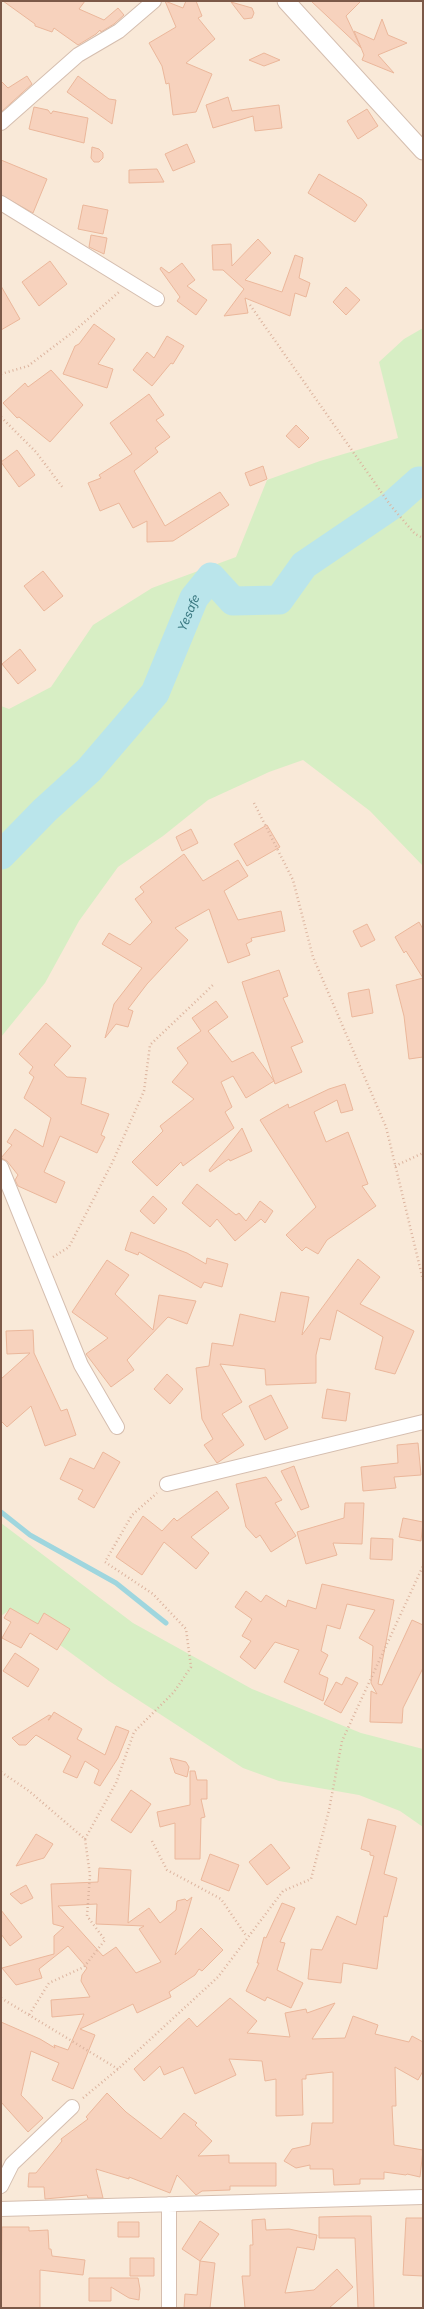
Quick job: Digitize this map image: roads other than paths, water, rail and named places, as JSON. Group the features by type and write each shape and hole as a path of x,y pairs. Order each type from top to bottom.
{"street":[{"path":"1,123 78,55 120,32 154,1"},
{"path":"286,1 423,151"},
{"path":"1,203 157,299"},
{"path":"1,1167 81,1365 117,1426"},
{"path":"167,1484 423,1422"},
{"path":"1,2186 12,2164 72,2107"},
{"path":"1,2209 423,2197"},
{"path":"168,2204 169,2308"}],"waterway":[{"name":"Yesafe","path":"1,855 45,810 89,770 155,693 194,598 211,577 233,601 279,600 304,565 391,506 419,481 423,481"},
{"path":"1,1512 30,1535 116,1583 166,1623"}]}
